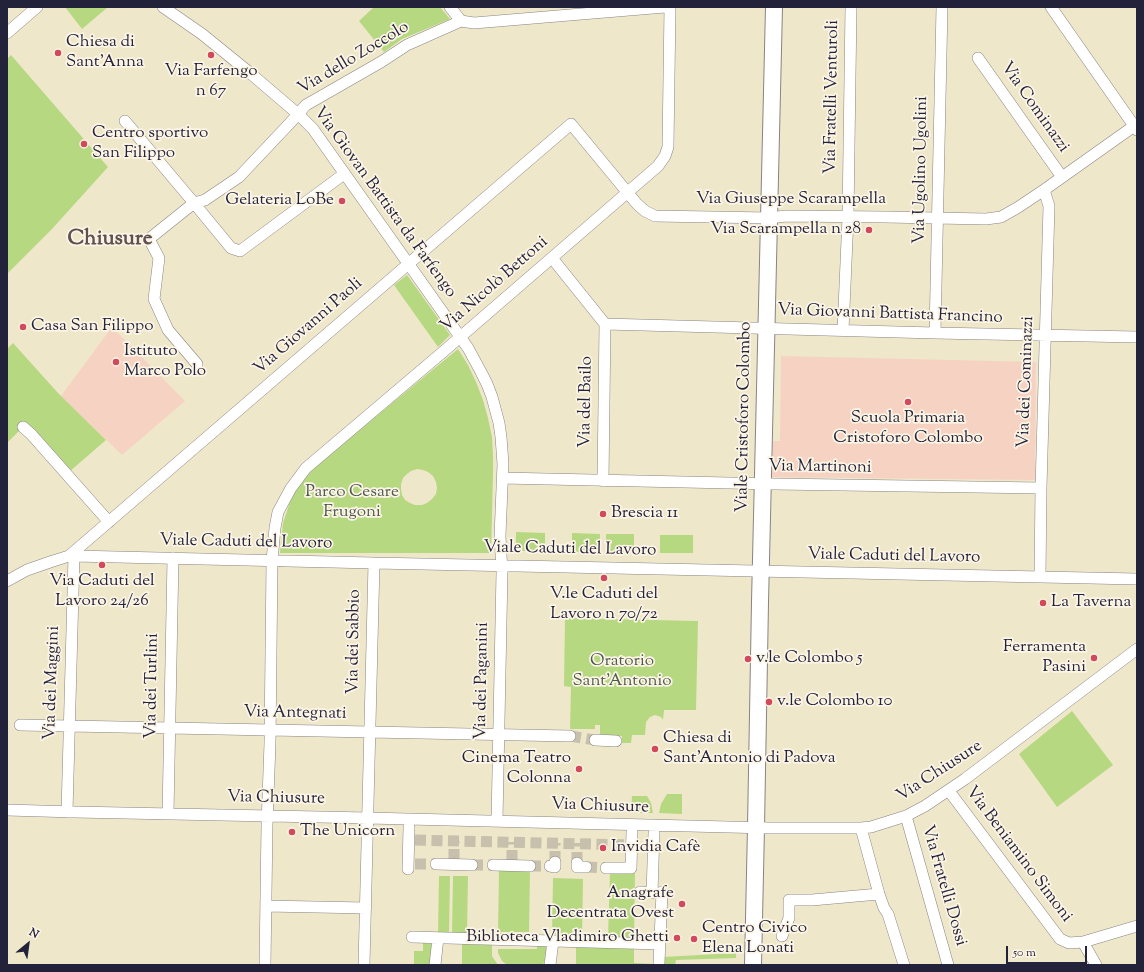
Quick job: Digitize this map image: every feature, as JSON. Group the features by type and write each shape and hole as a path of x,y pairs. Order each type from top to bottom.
{"street":[{"path":"7,33 37,7"},
{"name":"Via Giovan Battista da Farfengo","path":"163,7 202,34 298,114 313,129 468,348 481,372 494,404 501,437 503,464 500,536 502,566"},
{"path":"450,7 461,21"},
{"name":"Via dello Zoccolo","path":"197,364 168,330 154,299 159,258 149,239 194,203 205,200 239,177 306,105 407,45 461,21 474,23 665,7"},
{"name":"Via Nicolò Bettoni","path":"265,965 272,561 278,512 291,488 306,468 629,193 658,166 665,156 668,147 670,7"},
{"name":"Viale Cristoforo Colombo","path":"753,965 774,7"},
{"name":"Via Fratelli Venturoli","path":"843,331 848,217 851,7"},
{"name":"Via Ugolino Ugolini","path":"935,333 942,7"},
{"path":"1051,7 1136,127"},
{"name":"Via Cominazzi","path":"978,58 1062,177"},
{"path":"125,120 231,248 240,251 344,174"},
{"name":"Via Giuseppe Scarampella","path":"571,124 637,204 645,211 655,216 986,219 1001,217 1044,190"},
{"name":"Via Giovanni Paoli","path":"71,556 571,124"},
{"name":"Via Cominazzi","path":"1044,190 1136,127"},
{"name":"Via dei Cominazzi","path":"1040,577 1049,206 1044,190"},
{"path":"552,258 605,324"},
{"name":"Via Giovanni Battista Francino","path":"605,324 1046,336 1137,337"},
{"name":"Via del Bailo","path":"603,481 605,324"},
{"path":"23,427 31,434 109,522"},
{"name":"Via Martinoni","path":"502,478 1041,488"},
{"name":"Viale Caduti del Lavoro","path":"7,580 27,570 71,556 1137,578"},
{"name":"Via dei Maggini","path":"68,812 71,556"},
{"name":"Via dei Turlini","path":"168,814 173,558"},
{"name":"Via dei Sabbio","path":"364,965 374,563"},
{"name":"Via dei Paganini","path":"497,821 502,566"},
{"name":"Via Chiusure","path":"7,810 756,827 871,827 906,816 949,791 1137,649"},
{"name":"Via Antegnati","path":"20,725 570,736"},
{"path":"594,740 616,741"},
{"name":"Via Beniamino Simoni","path":"949,791 1060,939 1069,943 1083,942"},
{"name":"Via Fratelli Dossi","path":"906,816 948,965"},
{"path":"409,828 412,840 410,865"},
{"path":"861,828 879,894 888,914 904,965"},
{"path":"606,868 631,868 632,832"},
{"path":"654,833 660,944 659,963"},
{"path":"436,864 454,862 472,865"},
{"path":"493,865 512,863 530,866"},
{"path":"640,892 658,893"},
{"path":"782,936 789,918 789,900 812,900 879,894"},
{"path":"266,906 366,908"},
{"path":"1096,965 1083,942 1137,926"},
{"path":"412,937 660,944"},
{"path":"435,965 438,938"},
{"path":"550,965 552,941"}],"shaded area":[{"name":"Istituto Marco Polo","path":"112,327 185,401 122,455 61,396"},
{"name":"Scuola Primaria Cristoforo Colombo","path":"781,356 1036,362 1035,480 772,477 773,441 780,441"}],"green space":[{"path":"65,7 108,7 82,29"},
{"path":"374,7 440,7 450,19 402,39 384,52 359,21"},
{"path":"11,55 108,167 52,229 7,274 7,59"},
{"path":"407,275 450,335 438,347 394,285"},
{"path":"13,343 58,393 106,440 69,472 26,424 7,443 7,349"},
{"name":"Parco Cesare Frugoni","path":"458,349 468,365 483,400 492,437 493,474 491,553 280,553 283,523 291,499 297,488 318,464","holes":["417,469 423,470 433,476 436,482 436,494 427,503 415,505 405,500 402,495 401,484 403,478 411,471"]},
{"path":"516,532 545,533 545,551 516,551"},
{"path":"572,533 600,534 600,552 572,552"},
{"path":"606,534 634,534 634,552 606,552"},
{"path":"660,535 693,535 693,553 660,553"},
{"name":"Oratorio Sant'Antonio","path":"565,618 698,621 696,710 664,710 663,720 661,717 655,715 650,717 646,722 645,735 632,735 631,743 622,743 622,736 600,736 600,725 595,725 595,729 570,729 571,687 564,686"},
{"path":"1072,711 1113,765 1057,807 1019,754"},
{"path":"667,794 682,794 682,814 659,813 661,804"},
{"path":"632,796 647,796 651,803 653,813 631,813"},
{"path":"499,870 530,870 529,932 498,932"},
{"path":"610,872 635,873 634,939 608,938"},
{"path":"439,876 450,876 449,933 438,933"},
{"path":"453,876 468,876 467,934 452,934"},
{"path":"553,878 583,879 582,937 552,936"},
{"path":"423,943 434,944 429,965 414,965 414,951 423,951"},
{"path":"462,944 492,945 492,956 498,965 462,965"},
{"path":"537,946 549,946 543,965 507,965 502,961 498,953 498,949 537,949"},
{"path":"576,947 634,948 634,963 655,965 576,965"},
{"path":"736,953 736,958 676,960 675,965 662,965 663,957"}],"tunnel":[{"path":"570,736 595,740"},
{"path":"415,840 630,845"},
{"path":"454,841 454,860"},
{"path":"512,842 512,861"},
{"path":"555,843 555,862"},
{"path":"577,843 577,863"},
{"path":"415,864 436,864"},
{"path":"472,865 493,865"},
{"path":"530,866 550,866"},
{"path":"586,867 606,868"}],"place":[{"name":"Chiesa di Sant'Anna","path":"58,53"},
{"name":"Via Farfengo n 67","path":"211,55"},
{"name":"Centro sportivo San Filippo","path":"84,144"},
{"name":"Gelateria LoBe","path":"342,201"},
{"name":"Via Scarampella n 28","path":"869,230"},
{"name":"Casa San Filippo","path":"23,327"},
{"name":"Istituto Marco Polo","path":"116,362"},
{"name":"Scuola Primaria Cristoforo Colombo","path":"908,402"},
{"name":"Brescia 11","path":"603,514"},
{"name":"Via Caduti del Lavoro 24/26","path":"102,565"},
{"name":"V.le Caduti del Lavoro n 70/72","path":"604,578"},
{"name":"La Taverna","path":"1043,603"},
{"name":"Ferramenta Pasini","path":"1094,658"},
{"name":"v.le Colombo 5","path":"748,659"},
{"name":"v.le Colombo 10","path":"769,702"},
{"name":"Chiesa di Sant'Antonio di Padova","path":"655,749"},
{"name":"Cinema Teatro Colonna","path":"579,769"},
{"name":"The Unicorn","path":"292,832"},
{"name":"Invidia Cafè","path":"603,848"},
{"name":"Anagrafe Decentrata Ovest","path":"682,904"},
{"name":"Biblioteca Vladimiro Ghetti","path":"677,938"},
{"name":"Centro Civico Elena Lonati","path":"694,939"}],"district":[{"name":"Chiusure","path":"110,240"}]}
